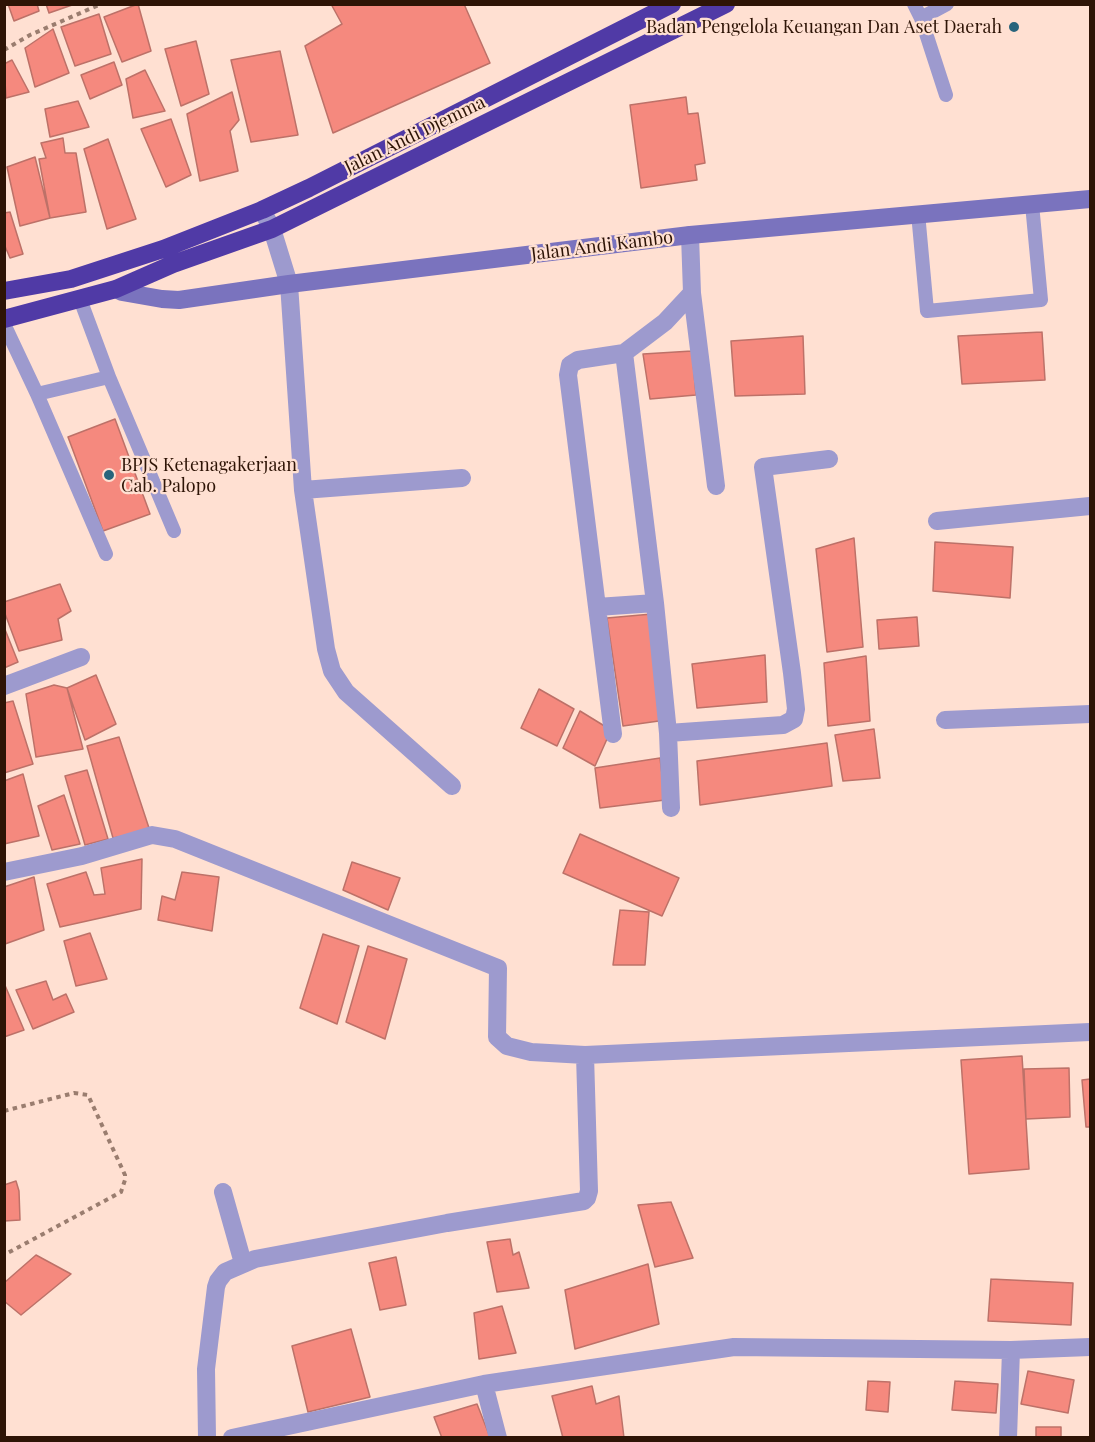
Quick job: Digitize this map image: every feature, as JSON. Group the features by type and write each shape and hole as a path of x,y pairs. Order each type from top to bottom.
{"highway":[{"name":"Jalan Andi Djemma","path":"4,319 116,289 173,264 272,229 726,4"},
{"name":"Jalan Andi Djemma","path":"4,291 71,279 163,249 262,210 662,7"},
{"path":"106,268 116,289"}],"street":[{"name":"Jalan Andi Kambo","path":"116,289 162,299 179,300 289,284 690,235 1090,199"},
{"path":"262,210 272,229 289,284 303,490 326,649 332,671 346,692 452,786"},
{"path":"690,235 692,293 716,486"},
{"path":"613,734 568,375 570,365 578,360 624,353 665,322 692,293"},
{"path":"624,353 655,603 668,733 671,808"},
{"path":"668,733 783,725 794,719 792,673 762,467 830,459"},
{"path":"303,490 462,478"},
{"path":"937,521 1090,506"},
{"path":"597,608 655,603"},
{"path":"4,686 81,657"},
{"path":"945,720 1090,714"},
{"path":"4,872 82,856 152,836 175,839 498,968 496,1034 501,1042 516,1050 585,1055 1090,1032"},
{"path":"207,1437 206,1369 216,1287 225,1272 255,1259 447,1223 584,1201 589,1191 585,1055"},
{"path":"223,1192 243,1263"},
{"path":"232,1437 484,1384 734,1347 1011,1350 1090,1347"},
{"path":"1008,1437 1011,1350"},
{"path":"484,1384 498,1437"}],"lane":[{"path":"914,4 921,18 946,95"},
{"path":"921,18 947,4"},
{"path":"918,213 927,311 1041,300 1032,204"},
{"path":"80,299 109,377 174,531"},
{"path":"4,324 106,554"},
{"path":"37,394 109,377"}],"path":[{"path":"4,50 30,35 101,4"},
{"path":"4,1111 74,1093 88,1095 120,1164 125,1180 121,1192 4,1255"}],"building":[{"path":"8,4 37,4 39,11 14,21"},
{"path":"46,4 75,4 49,13"},
{"path":"138,4 151,51 122,62 104,17"},
{"path":"331,4 464,4 490,63 333,133 305,46 342,24"},
{"path":"99,14 111,54 75,66 61,27"},
{"path":"53,29 69,73 35,87 25,48"},
{"path":"196,41 209,94 181,106 165,49"},
{"path":"280,51 298,135 251,142 231,60"},
{"path":"12,60 29,92 6,98 4,64"},
{"path":"114,62 122,85 90,99 81,75"},
{"path":"145,70 165,111 133,118 126,79"},
{"path":"232,92 239,120 230,131 238,171 200,181 187,114"},
{"path":"686,97 688,114 698,113 705,163 695,165 697,180 641,188 630,105"},
{"path":"78,101 89,127 50,137 45,109"},
{"path":"171,119 191,175 166,187 141,129"},
{"path":"63,138 65,153 76,153 86,212 50,218 39,159 46,158 41,143"},
{"path":"108,139 136,219 107,229 84,149"},
{"path":"35,157 50,218 20,226 7,167"},
{"path":"10,212 23,254 10,258 4,244 4,213"},
{"path":"1042,332 1045,380 962,384 958,336"},
{"path":"803,336 805,394 735,396 731,341"},
{"path":"692,351 696,395 650,399 643,354"},
{"name":"BPJS Ketenagakerjaan Cab. Palopo","path":"115,419 150,514 103,531 68,437"},
{"path":"854,538 863,647 827,652 816,549"},
{"path":"935,542 1013,547 1010,598 933,591"},
{"path":"60,584 71,611 58,619 62,640 19,651 4,611 4,602"},
{"path":"652,614 666,720 623,726 607,618"},
{"path":"917,617 919,646 879,649 877,620"},
{"path":"4,627 18,662 4,668"},
{"path":"765,655 767,702 697,708 692,664"},
{"path":"866,656 870,721 828,726 824,663"},
{"path":"96,675 116,724 85,740 67,688"},
{"path":"54,685 67,688 83,749 36,757 26,694"},
{"path":"539,689 574,709 557,746 521,728"},
{"path":"13,701 33,764 4,773 4,703"},
{"path":"580,711 611,730 595,766 563,748"},
{"path":"874,729 880,778 843,781 835,735"},
{"path":"119,737 150,831 113,838 87,746"},
{"path":"827,743 832,786 700,805 697,761"},
{"path":"660,758 665,800 600,808 595,768"},
{"path":"87,770 108,839 85,845 65,776"},
{"path":"23,774 39,836 4,844 4,781"},
{"path":"64,795 80,844 52,850 38,806"},
{"path":"580,834 679,878 662,916 563,873"},
{"path":"142,859 141,909 60,927 47,884 86,872 94,895 105,894 101,868"},
{"path":"352,862 400,878 388,910 343,890"},
{"path":"182,872 219,877 212,931 158,920 162,896 175,900"},
{"path":"34,877 44,930 5,944 4,887"},
{"path":"620,910 649,912 645,965 613,965"},
{"path":"90,933 107,979 76,986 64,941"},
{"path":"323,934 359,946 337,1024 300,1008"},
{"path":"368,946 407,959 385,1039 346,1022"},
{"path":"46,981 53,1000 66,994 74,1012 33,1029 16,990"},
{"path":"4,983 24,1030 4,1037"},
{"path":"1022,1056 1029,1169 969,1174 961,1060"},
{"path":"1069,1068 1070,1117 1026,1119 1024,1069"},
{"path":"1090,1079 1090,1127 1086,1127 1082,1080"},
{"path":"16,1181 19,1191 20,1220 4,1221 4,1185"},
{"path":"671,1202 693,1258 655,1267 638,1205"},
{"path":"510,1239 513,1255 519,1252 529,1288 497,1292 487,1242"},
{"path":"36,1255 71,1274 21,1315 4,1301 4,1283"},
{"path":"396,1257 406,1305 380,1310 369,1263"},
{"path":"648,1264 659,1324 575,1349 565,1290"},
{"path":"991,1279 1073,1283 1071,1325 988,1321"},
{"path":"502,1306 516,1353 479,1359 474,1313"},
{"path":"351,1329 370,1397 308,1412 292,1346"},
{"path":"1028,1371 1074,1380 1068,1413 1021,1404"},
{"path":"868,1381 890,1382 888,1412 866,1410"},
{"path":"955,1381 998,1384 996,1413 952,1410"},
{"path":"592,1386 596,1404 619,1396 624,1438 563,1438 552,1396"},
{"path":"477,1404 490,1437 442,1438 434,1417"},
{"path":"1036,1427 1061,1427 1061,1438 1036,1438"}],"place":[{"name":"Badan Pengelola Keuangan Dan Aset Daerah","path":"1014,27"},
{"name":"BPJS Ketenagakerjaan Cab. Palopo","path":"109,475"}]}
